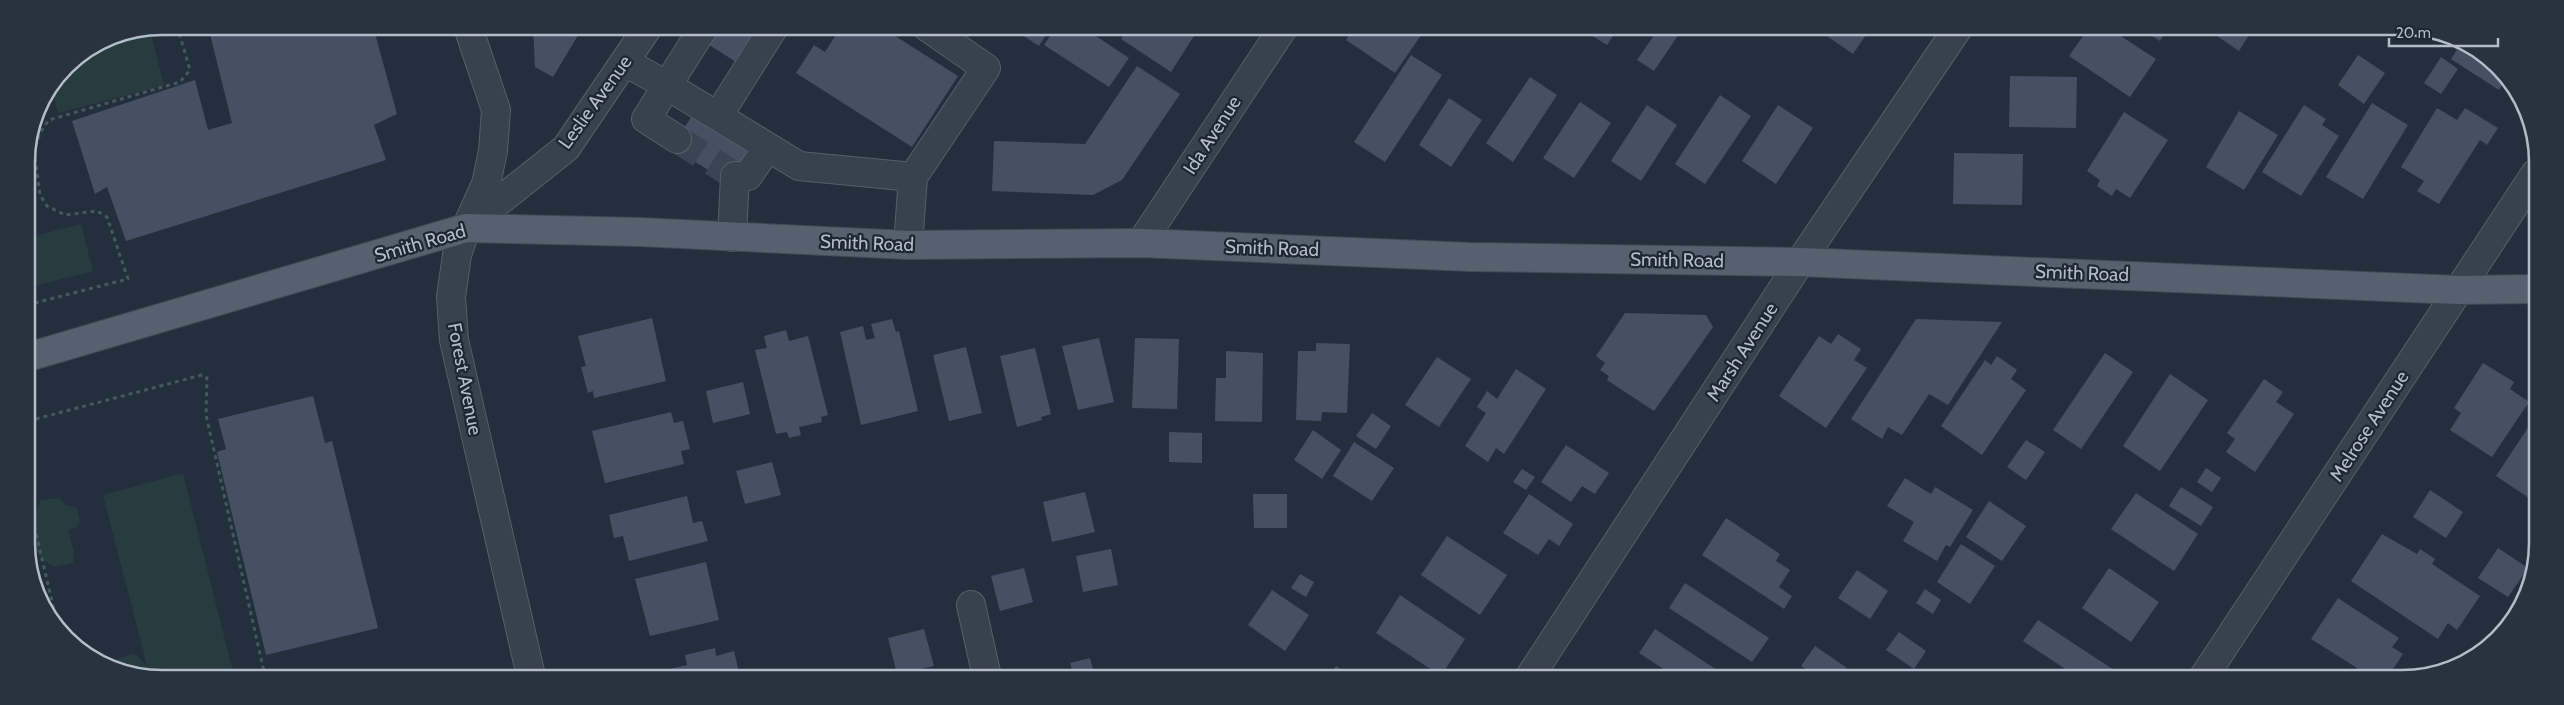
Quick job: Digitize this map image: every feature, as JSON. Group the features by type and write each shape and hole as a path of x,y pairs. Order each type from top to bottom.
{"main road":[{"name":"Smith Road","path":"35,355 466,228 908,245 1141,243 1470,257 1800,262 2458,290 2529,289"}],"street":[{"name":"Forest Avenue","path":"471,35 496,110 493,151 486,184 466,228 457,255 451,297 454,340 530,670"},
{"name":"Leslie Avenue","path":"466,228 566,148 643,35"},
{"path":"677,139 646,120 699,35"},
{"path":"718,116 769,35"},
{"path":"908,245 913,177 986,68 939,35"},
{"name":"Ida Avenue","path":"1141,243 1279,35"},
{"name":"Marsh Avenue","path":"1534,670 1800,262 1953,35"},
{"path":"625,62 799,166 913,177"},
{"path":"732,237 735,176 748,176 768,147"},
{"name":"Melrose Avenue","path":"2208,670 2529,183"},
{"path":"971,605 985,670"}],"path":[{"path":"36,145 41,132 49,120 180,82 190,70 180,35"},
{"path":"35,158 40,195 48,206 65,215 97,211 107,217 128,278 35,303"},
{"path":"35,420 202,375 207,378 206,416 265,670"},
{"path":"35,532 53,608"}],"green space":[{"path":"151,36 164,86 58,113 54,95 72,72 91,56 122,42"},
{"path":"81,224 93,271 35,286 35,236"},
{"path":"183,473 232,670 145,669 114,660 134,653 147,666 103,495"},
{"path":"59,498 65,505 77,508 80,521 77,527 68,530 74,551 73,563 55,567 44,560 35,550 35,513 41,500"}],"building":[{"path":"210,35 375,35 397,114 374,125 386,160 126,241 107,187 95,194 72,121 195,80 208,130 232,123"},
{"path":"533,35 578,35 553,77 535,67"},
{"path":"707,35 754,35 736,62 703,41"},
{"path":"836,35 894,35 958,76 912,147 796,73 814,45 825,52"},
{"path":"1022,35 1046,35 1039,46"},
{"path":"1051,35 1094,35 1129,58 1109,87 1044,45"},
{"path":"1123,35 1194,36 1171,72 1121,39"},
{"path":"1349,35 1421,35 1395,73 1346,40"},
{"path":"1591,35 1613,35 1607,45"},
{"path":"1654,35 1678,35 1654,71 1637,60"},
{"path":"1825,35 1866,35 1853,54"},
{"path":"2084,35 2119,35 2156,59 2130,97 2069,56"},
{"path":"2150,35 2164,35 2160,41"},
{"path":"2218,35 2249,35 2239,51"},
{"path":"2449,44 2466,52 2492,72 2502,84 2499,90 2451,59 2457,50"},
{"path":"1411,55 1442,75 1385,162 1354,142"},
{"path":"2358,55 2385,73 2364,104 2338,85"},
{"path":"2441,57 2458,69 2441,94 2424,83"},
{"path":"1137,66 1180,94 1122,180 1093,195 992,191 994,141 1085,144"},
{"path":"2010,76 2077,77 2076,128 2009,127"},
{"path":"1530,77 1557,95 1513,162 1486,143"},
{"path":"1720,95 1751,116 1705,184 1675,164"},
{"path":"1449,98 1482,120 1451,167 1419,145"},
{"path":"1580,102 1611,123 1574,178 1543,158"},
{"path":"2372,103 2408,125 2363,199 2326,177"},
{"path":"1647,105 1677,125 1641,181 1611,161"},
{"path":"1778,105 1813,128 1776,184 1742,161"},
{"path":"2304,105 2326,119 2322,125 2339,136 2301,196 2262,172"},
{"path":"2437,108 2457,120 2465,108 2498,128 2487,145 2480,140 2439,204 2417,191 2424,181 2401,167"},
{"path":"695,111 754,148 730,184 672,147"},
{"path":"2239,111 2278,135 2244,190 2206,167"},
{"path":"2124,112 2168,140 2130,198 2116,189 2112,196 2097,186 2100,180 2087,171"},
{"path":"1954,153 2023,154 2022,205 1953,204"},
{"path":"1625,313 1706,315 1713,327 1654,411 1607,380 1609,376 1600,370 1605,363 1596,356"},
{"path":"652,318 666,381 594,398 593,391 588,393 581,367 586,366 578,336"},
{"path":"892,319 896,332 899,331 918,411 861,425 840,332 863,326 866,340 875,338 871,324"},
{"path":"1916,319 2002,322 1948,405 1929,394 1902,435 1888,427 1882,439 1851,419"},
{"path":"786,330 789,341 808,336 828,415 821,417 822,422 799,427 801,435 789,438 787,432 776,434 755,350 767,348 764,336"},
{"path":"1838,334 1861,349 1854,360 1867,368 1826,428 1779,396 1819,336 1831,344"},
{"path":"1099,338 1114,402 1078,410 1062,346"},
{"path":"1135,338 1179,339 1177,409 1132,408"},
{"path":"1316,343 1350,344 1347,413 1322,412 1321,421 1296,420 1298,351 1316,351"},
{"path":"966,347 982,413 949,421 933,355"},
{"path":"1035,348 1051,414 1041,417 1042,420 1017,427 1000,356"},
{"path":"1226,351 1263,353 1262,422 1215,421 1216,378 1226,378"},
{"path":"2105,353 2133,372 2081,449 2053,430"},
{"path":"1997,356 2017,370 2011,379 2026,390 1982,455 1941,426 1985,360 1991,365"},
{"path":"1437,357 1471,379 1439,427 1405,405"},
{"path":"2483,363 2514,382 2510,389 2529,402 2492,457 2450,430 2461,413 2454,408"},
{"path":"1516,369 1546,389 1504,454 1496,448 1488,462 1465,446 1486,413 1477,407 1487,391 1497,399"},
{"path":"2170,374 2208,400 2160,471 2123,446"},
{"path":"2264,379 2283,392 2276,402 2294,414 2255,472 2226,452 2235,439 2227,433"},
{"path":"743,382 750,414 713,423 706,391"},
{"path":"313,396 325,443 332,441 378,628 266,655 217,452 226,449 218,419"},
{"path":"671,412 674,423 683,421 690,449 681,451 684,464 605,483 592,431"},
{"path":"1372,413 1391,426 1376,449 1356,436"},
{"path":"2529,426 2529,498 2496,476"},
{"path":"1313,430 1341,450 1322,479 1294,460"},
{"path":"1169,432 1202,433 1202,463 1169,462"},
{"path":"2026,440 2045,452 2026,480 2007,467"},
{"path":"1354,442 1394,468 1372,501 1333,476"},
{"path":"1566,445 1609,473 1595,494 1582,486 1571,502 1541,482"},
{"path":"772,462 781,495 745,504 736,471"},
{"path":"2206,468 2221,478 2212,492 2197,482"},
{"path":"1522,469 1535,477 1526,490 1513,482"},
{"path":"1905,478 1931,494 1935,487 1973,510 1950,547 1946,545 1937,561 1903,541 1914,522 1887,506"},
{"path":"2181,487 2213,507 2201,526 2169,506"},
{"path":"2430,490 2463,512 2446,538 2413,517"},
{"path":"1085,492 1095,532 1052,542 1043,502"},
{"path":"2136,493 2198,534 2174,571 2111,529"},
{"path":"1253,494 1287,494 1287,528 1254,528"},
{"path":"1529,494 1573,524 1559,546 1549,539 1538,555 1503,533"},
{"path":"687,496 693,523 702,521 708,541 629,561 623,536 614,538 609,515"},
{"path":"1989,501 2026,526 2002,561 1966,537"},
{"path":"1726,518 1780,554 1776,561 1790,570 1779,587 1792,596 1784,609 1702,555"},
{"path":"2382,534 2417,554 2420,549 2435,559 2432,564 2480,596 2457,630 2448,623 2438,639 2351,581"},
{"path":"1447,536 1507,575 1480,615 1421,575"},
{"path":"1961,544 1995,566 1970,604 1937,582"},
{"path":"2498,548 2527,567 2508,597 2478,578"},
{"path":"1111,549 1118,585 1083,592 1076,556"},
{"path":"706,562 719,620 650,636 635,579"},
{"path":"1024,568 1033,602 1000,611 991,576"},
{"path":"2109,568 2159,602 2131,642 2082,608"},
{"path":"1857,570 1888,591 1870,619 1838,598"},
{"path":"1300,574 1314,582 1306,597 1291,588"},
{"path":"1685,583 1769,638 1752,662 1669,608"},
{"path":"1925,589 1941,600 1933,614 1916,603"},
{"path":"1272,590 1309,615 1285,651 1248,625"},
{"path":"1400,595 1465,639 1445,670 1432,670 1376,633"},
{"path":"2338,598 2399,638 2392,647 2403,654 2392,670 2356,670 2357,668 2311,639"},
{"path":"2038,620 2114,670 2067,670 2023,641"},
{"path":"924,629 934,666 916,670 896,670 888,638"},
{"path":"1655,629 1717,670 1665,670 1639,653"},
{"path":"1899,632 1926,651 1914,669 1886,650"},
{"path":"1815,646 1847,668 1846,670 1807,670 1801,666"},
{"path":"715,648 716,656 734,651 738,670 665,670 687,665 685,655"},
{"path":"1090,658 1093,670 1072,670 1070,663"},
{"path":"1336,666 1343,670 1333,670"}],"tunnel":[{"path":"677,139 735,176"}]}
